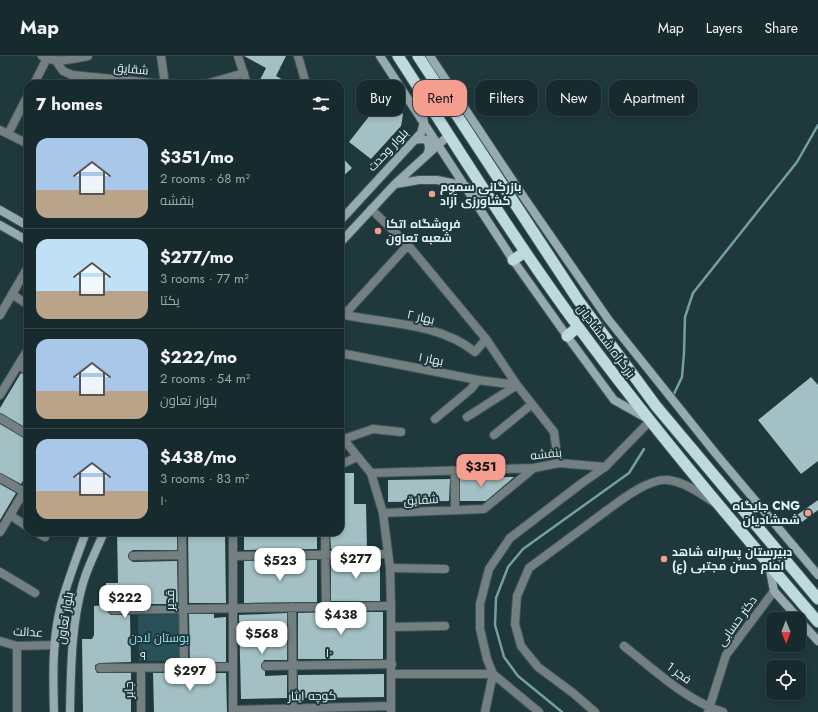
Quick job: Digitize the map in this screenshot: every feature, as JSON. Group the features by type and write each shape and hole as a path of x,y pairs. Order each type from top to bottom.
{"highway":[{"name":"بزرگراه شمشادیان","path":"398,56 414,80"},
{"name":"بزرگراه شمشادیان","path":"418,56 578,300 656,406 818,599"},
{"name":"بزرگراه شمشادیان","path":"437,116 496,208 578,327 717,505 818,622"},
{"path":"513,260 526,252"},
{"path":"567,336 578,327"}],"main road":[{"path":"380,56 513,260 614,400 650,421"},
{"path":"432,59 432,78 441,80"},
{"path":"432,59 445,80"},
{"path":"467,112 608,319 716,454 818,574"},
{"name":"بلوار وحدت","path":"344,216 421,133 424,125 423,116"},
{"path":"344,239 395,184 450,135"},
{"path":"414,140 423,139 428,141 429,149 426,156"},
{"path":"395,184 419,180 437,180 466,186 496,208"},
{"path":"0,210 24,224"},
{"path":"0,225 24,239"},
{"name":"بلوار تعاون","path":"54,712 55,645 61,606 74,562 84,536"},
{"name":"بلوار تعاون","path":"70,712 71,661 74,625 83,583 102,536"},
{"path":"769,565 774,591 793,612"},
{"path":"806,627 818,641"}],"street":[{"path":"35,80 44,57 56,61 88,56"},
{"path":"161,56 164,80"},
{"path":"238,56 246,80"},
{"path":"298,56 305,80"},
{"name":"شقایق","path":"56,61 63,71 72,76 118,80"},
{"path":"220,80 244,73"},
{"path":"8,134 24,103"},
{"path":"0,130 24,142"},
{"path":"371,209 408,245 486,339 517,385 554,432 557,455"},
{"path":"344,313 408,245"},
{"path":"0,314 2,306 12,294 24,274"},
{"path":"12,294 24,302"},
{"name":"بهار ۲","path":"344,315 431,330 464,343 475,352 486,339"},
{"name":"بهار ۱","path":"344,354 478,380 517,385"},
{"path":"0,395 24,355"},
{"path":"18,365 24,369"},
{"path":"435,419 471,389 478,380"},
{"path":"467,417 517,385"},
{"path":"494,435 532,404"},
{"path":"0,418 24,433"},
{"path":"485,712 493,674 480,630 480,604 489,569 510,538 604,467 650,421"},
{"path":"344,436 374,429 401,432"},
{"path":"344,440 370,473 383,514 390,568 392,664 391,709"},
{"path":"344,463 357,457"},
{"name":"بنفشه","path":"370,473 534,468 559,463 604,467"},
{"name":"شقایق","path":"383,514 484,509 534,468"},
{"path":"455,471 455,510"},
{"path":"0,478 24,489"},
{"path":"595,712 573,693 538,668 521,646 515,624 517,596 529,568 636,490 657,480 681,484 717,505"},
{"path":"0,532 24,494"},
{"path":"10,515 24,524"},
{"name":"قدیر","path":"182,536 184,667"},
{"path":"233,536 233,711"},
{"path":"325,536 326,607"},
{"path":"233,556 388,554"},
{"path":"132,556 182,555"},
{"path":"390,568 445,568"},
{"path":"0,572 35,593"},
{"name":"دکتر حسابی","path":"708,710 726,656 774,591"},
{"path":"113,610 391,606"},
{"path":"292,607 293,710"},
{"path":"391,627 445,626"},
{"name":"عدالت","path":"0,641 17,646 55,645"},
{"path":"17,646 17,712"},
{"name":"فجر 1","path":"624,646 674,686 708,710 723,712"},
{"name":"۱۰","path":"266,666 392,664"},
{"name":"۹","path":"100,668 233,667"},
{"name":"جابر","path":"141,668 142,712"},
{"path":"392,674 493,674 539,712"},
{"name":"کوچه ایثار","path":"233,711 391,709"}],"green space":[{"name":"بوستان لادن","path":"138,615 179,615 179,661 139,661"}],"building":[{"path":"244,56 286,56 276,76 284,80 260,80 266,68"},
{"path":"369,116 403,116 401,126 371,159 349,142"},
{"path":"344,159 352,168 344,175"},
{"path":"21,373 24,375 24,427 0,413 0,408"},
{"path":"811,377 818,385 818,461 801,474 758,420"},
{"path":"0,424 24,438 24,479 21,484 0,473"},
{"path":"344,473 354,473 354,504 366,504 367,549 331,549 330,536 344,536"},
{"path":"514,477 486,501 460,501 460,478"},
{"path":"450,479 449,501 388,502 388,480"},
{"path":"0,484 16,493 0,520"},
{"name":"جایگاه CNG شمشادیان","path":"818,500 818,510 802,522 797,515"},
{"path":"117,536 177,536 177,550 133,550 128,556 133,562 177,561 178,604 113,604 108,607 108,612 111,615 130,615 131,662 100,663 95,665 95,668 97,673 131,673 131,712 83,712 82,639 92,639 94,635 94,606 106,605 106,583 118,583"},
{"path":"188,536 225,536 226,603 189,603"},
{"path":"244,536 317,536 317,549 244,550"},
{"path":"317,560 317,602 244,603 244,561"},
{"path":"331,560 380,560 380,601 331,601"},
{"path":"383,612 383,659 298,659 298,613"},
{"path":"287,613 287,660 264,660 261,666 265,671 265,676 287,675 287,698 241,699 239,615"},
{"path":"189,614 214,614 214,618 226,617 226,662 190,662"},
{"path":"153,673 226,673 227,712 154,712"},
{"path":"384,674 384,697 298,698 298,675"}],"waterway":[{"path":"673,396 682,377 685,317 693,293 797,162 818,125"},
{"path":"562,712 518,676 504,657 495,625 496,598 508,567 523,549 629,473 644,449"}],"place":[{"name":"بازرگانی سموم کشاورزی آزاد","path":"432,194"},
{"name":"فروشگاه اتکا شعبه تعاون","path":"378,231"},
{"name":"جایگاه CNG شمشادیان","path":"808,513"},
{"name":"دبیرستان پسرانه شاهد امام حسن مجتبی (ع)","path":"664,559"}]}
